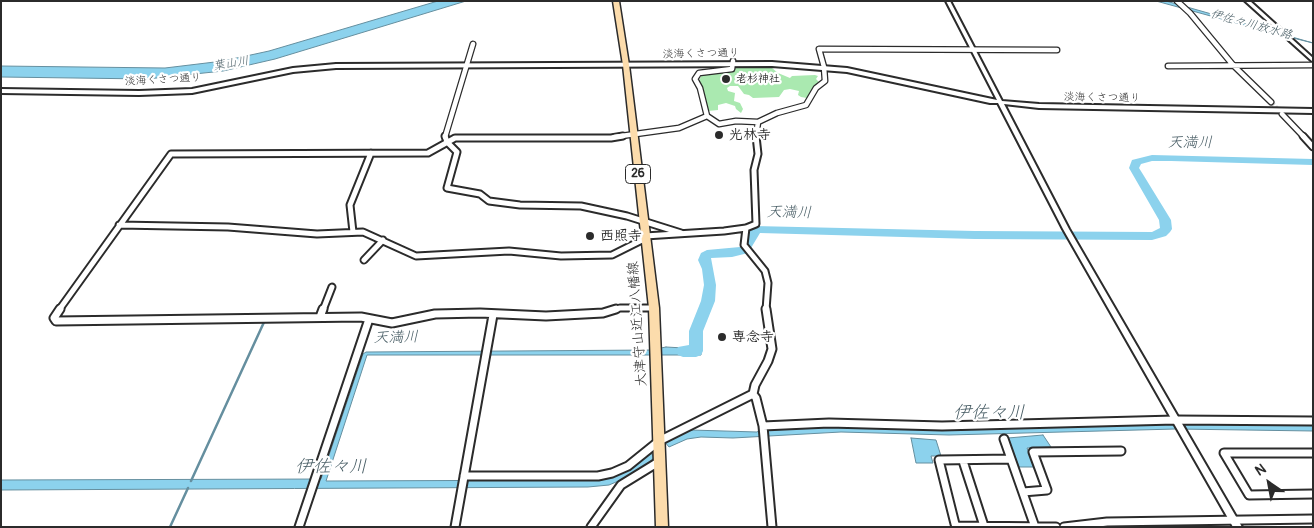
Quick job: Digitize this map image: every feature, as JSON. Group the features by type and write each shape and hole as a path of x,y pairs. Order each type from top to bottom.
{"main road":[{"name":"大津守山近江八幡線","path":"616,1 626,63 642,221 654,308 662,527"}],"street":[{"path":"948,1 1069,234 1236,524"},
{"path":"1177,1 1190,13 1233,65 1271,102"},
{"path":"1247,1 1313,61"},
{"path":"473,44 445,136 447,142 457,152 447,188 480,194 489,201 520,205 581,206 681,233"},
{"path":"733,62 732,69 699,74 695,80 700,88 707,116 719,124 736,121 758,122 777,113 806,105 816,88 825,81 824,66 819,49 1056,50"},
{"name":"淡海くさつ通り","path":"1,91 139,93 192,91 293,70 336,66 467,63 733,62 824,66 1000,100 1099,108 1313,109"},
{"path":"1168,66 1313,65"},
{"path":"1282,114 1313,147"},
{"path":"654,308 620,308 603,313 546,316 435,314 392,324 368,319 320,317 263,320 56,321 54,318 119,225 173,153 430,151 455,138 611,138 679,128 707,116"},
{"path":"119,225 228,227 317,234 363,232 416,256 502,251 520,251 553,256 612,255 645,237 746,228 756,224 754,170 758,154 756,137 758,122"},
{"path":"353,232 350,205 371,152"},
{"path":"746,228 746,249 768,277 766,309 772,349 768,361 755,385 753,394 756,398 763,427 772,527"},
{"path":"364,260 383,240"},
{"path":"320,317 332,287"},
{"path":"455,527 484,353 493,315"},
{"path":"299,527 368,319"},
{"path":"464,477 598,476 612,473 628,467 659,441 753,394"},
{"path":"763,427 829,423 942,426 1313,421"},
{"path":"1004,439 1035,526"},
{"path":"1022,492 1047,490 1033,452 1121,451"},
{"path":"1313,453 1224,453 1249,495 1313,494"},
{"path":"1011,459 939,460 955,524 957,526 1056,527"},
{"path":"591,527 621,486 660,461"},
{"path":"964,461 984,526"},
{"path":"628,467 635,476"},
{"path":"1064,527 1107,522 1236,524 1313,519"}],"green space":[{"path":"736,68 772,68 790,78 792,76 815,75 818,76 816,79 819,82 807,98 798,95 799,91 790,89 784,90 779,97 753,98 744,94 738,86 730,86 727,88 728,91 735,93 734,101 740,103 743,109 741,113 735,106 726,103 718,105 718,110 708,111 699,81 702,74"}],"water":[{"name":"葉山川","path":"438,1 466,1 275,59 223,71 147,79 1,77 1,66 165,68 223,61 269,51"},
{"path":"1156,1 1166,1 1313,43 1269,32"},
{"path":"666,347 701,349 701,355 367,355 326,481 601,479 633,467 649,452 655,457 635,474 609,485 588,487 1,490 1,480 321,479 363,354 366,352 651,350"},
{"path":"1166,423 1313,425 1313,431 1176,429 949,435 841,432 733,438 701,437 687,439 669,447 664,441 691,430 757,432 761,429 807,426"},
{"path":"1043,435 1051,447 1027,448 1034,467 1019,467 1008,438"},
{"path":"911,438 936,440 941,456 931,456 933,463 916,463"}],"waterway":[{"name":"天満川","path":"683,351 696,351 696,331 708,301 710,285 708,269 704,260 705,256 707,254 732,253 744,250 749,244 752,232 758,229 975,235 1152,236 1162,233 1166,229 1165,220 1138,176 1134,168 1136,162 1152,158 1313,162"},
{"path":"191,481 265,320"},
{"path":"170,527 188,488"}],"tunnel":[{"path":"1271,102 1281,113"}],"place":[{"name":"老杉神社","path":"726,79"},
{"name":"光林寺","path":"719,135"},
{"name":"西照寺","path":"590,236"},
{"name":"専念寺","path":"722,337"}],"water label":[{"name":"伊佐々川放水路","path":"1251,25"},
{"name":"伊佐々川","path":"989,413"},
{"name":"伊佐々川","path":"331,467"}]}
